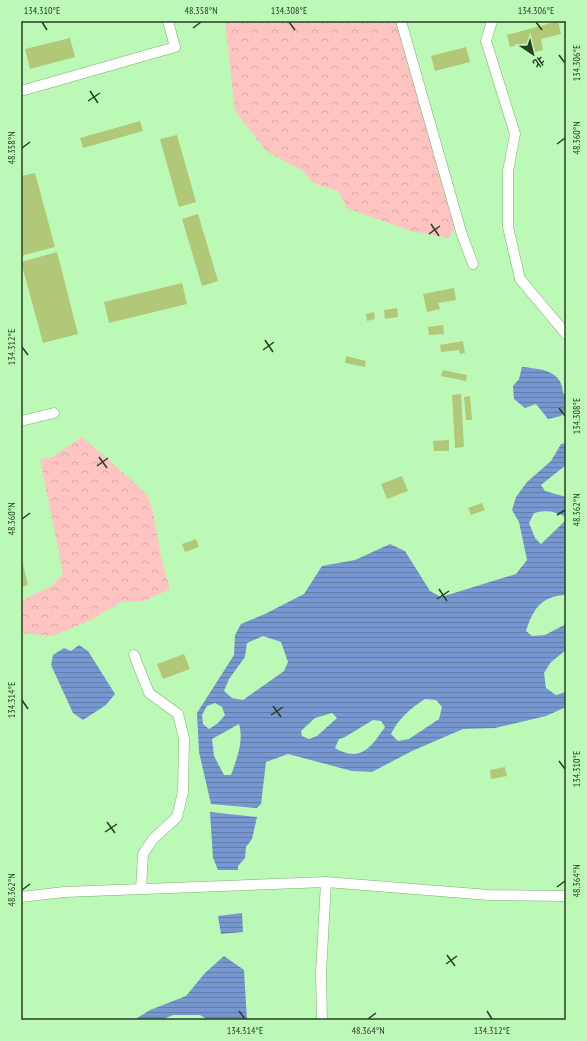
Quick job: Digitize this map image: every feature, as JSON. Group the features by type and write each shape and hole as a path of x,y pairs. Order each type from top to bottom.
{"street":[{"path":"21,91 175,47 168,21"},
{"path":"401,21 462,235 473,264"},
{"path":"492,21 486,41 515,134 508,172 508,227 520,279 566,334"},
{"path":"21,421 54,413"},
{"path":"134,655 149,693 178,714 184,739 183,792 177,817 153,839 143,854 141,889"},
{"path":"322,1020 321,973 326,882"},
{"path":"21,897 64,892 326,882 493,895 566,896"}],"green space":[{"path":"225,21 396,21 455,224 449,238 411,231 347,208 338,191 313,183 303,171 266,151 235,111"},
{"path":"82,437 137,485 148,497 153,512 162,562 170,589 144,601 121,602 89,621 52,636 21,633 21,601 53,585 63,573 40,459 51,458"}],"water":[{"path":"522,367 549,372 555,375 559,380 562,385 563,393 566,395 566,409 561,416 548,419 536,404 525,408 514,399 513,386 519,379"},
{"path":"566,443 566,465 541,485 545,491 566,497 566,517 554,512 538,512 534,513 529,523 535,538 541,544 566,520 566,596 556,596 543,602 535,611 526,631 532,636 545,635 566,624 566,650 551,662 544,673 546,688 556,695 566,692 566,707 546,716 495,728 463,729 412,751 372,772 352,771 288,754 266,762 261,804 257,808 211,804 199,752 197,713 234,655 235,635 241,624 265,614 304,594 322,566 355,560 390,544 405,551 430,591 441,597 516,574 527,560 519,522 512,510 516,497 527,482 551,461 561,444","holes":["263,636 281,642 288,662 284,671 243,700 232,698 224,691 229,679 245,657 247,643","425,699 436,700 442,707 439,719 409,739 398,741 391,734 402,718","215,703 222,707 225,715 218,723 209,729 203,724 202,715 207,706","332,713 337,718 317,736 309,739 302,736 301,731 315,718","373,720 381,721 385,727 375,741 364,751 359,753 352,754 335,748 339,739","239,724 241,737 231,775 224,775 214,756 212,739"]},
{"path":"79,645 88,651 115,694 106,705 83,720 73,713 51,665 53,655 64,648 71,651"},
{"path":"210,812 257,817 252,839 246,847 245,858 238,866 238,870 218,870 213,858"},
{"path":"242,913 243,932 221,934 218,916"},
{"path":"224,956 244,970 247,1020 208,1020 200,1015 173,1015 161,1020 134,1020 150,1010 186,996 205,973"}],"building":[{"path":"558,21 561,34 541,39 543,50 528,54 525,43 510,47 507,35"},
{"path":"70,38 75,57 30,69 25,49"},
{"path":"466,47 470,62 435,71 431,56"},
{"path":"140,121 143,131 83,148 80,138"},
{"path":"177,135 196,202 179,207 160,139"},
{"path":"35,173 55,247 21,256 21,176"},
{"path":"198,214 218,281 202,286 182,219"},
{"path":"57,252 78,334 43,343 21,262"},
{"path":"182,283 187,304 109,323 104,302"},
{"path":"454,288 456,300 438,303 440,309 427,312 423,294"},
{"path":"397,308 398,317 385,319 384,310"},
{"path":"374,312 375,319 367,321 366,314"},
{"path":"443,325 444,334 429,335 428,327"},
{"path":"463,341 465,353 460,354 459,350 441,352 440,345"},
{"path":"346,356 366,361 365,367 345,363"},
{"path":"443,370 467,375 466,381 441,376"},
{"path":"461,394 464,447 455,448 452,395"},
{"path":"470,396 472,420 466,420 464,397"},
{"path":"449,440 449,451 434,451 433,441"},
{"path":"402,476 408,491 387,499 381,484"},
{"path":"482,503 485,510 471,515 468,508"},
{"path":"196,539 199,547 185,552 182,544"},
{"path":"21,556 28,585 21,587"},
{"path":"184,654 190,669 163,679 157,664"},
{"path":"505,767 507,776 491,779 490,770"}]}
